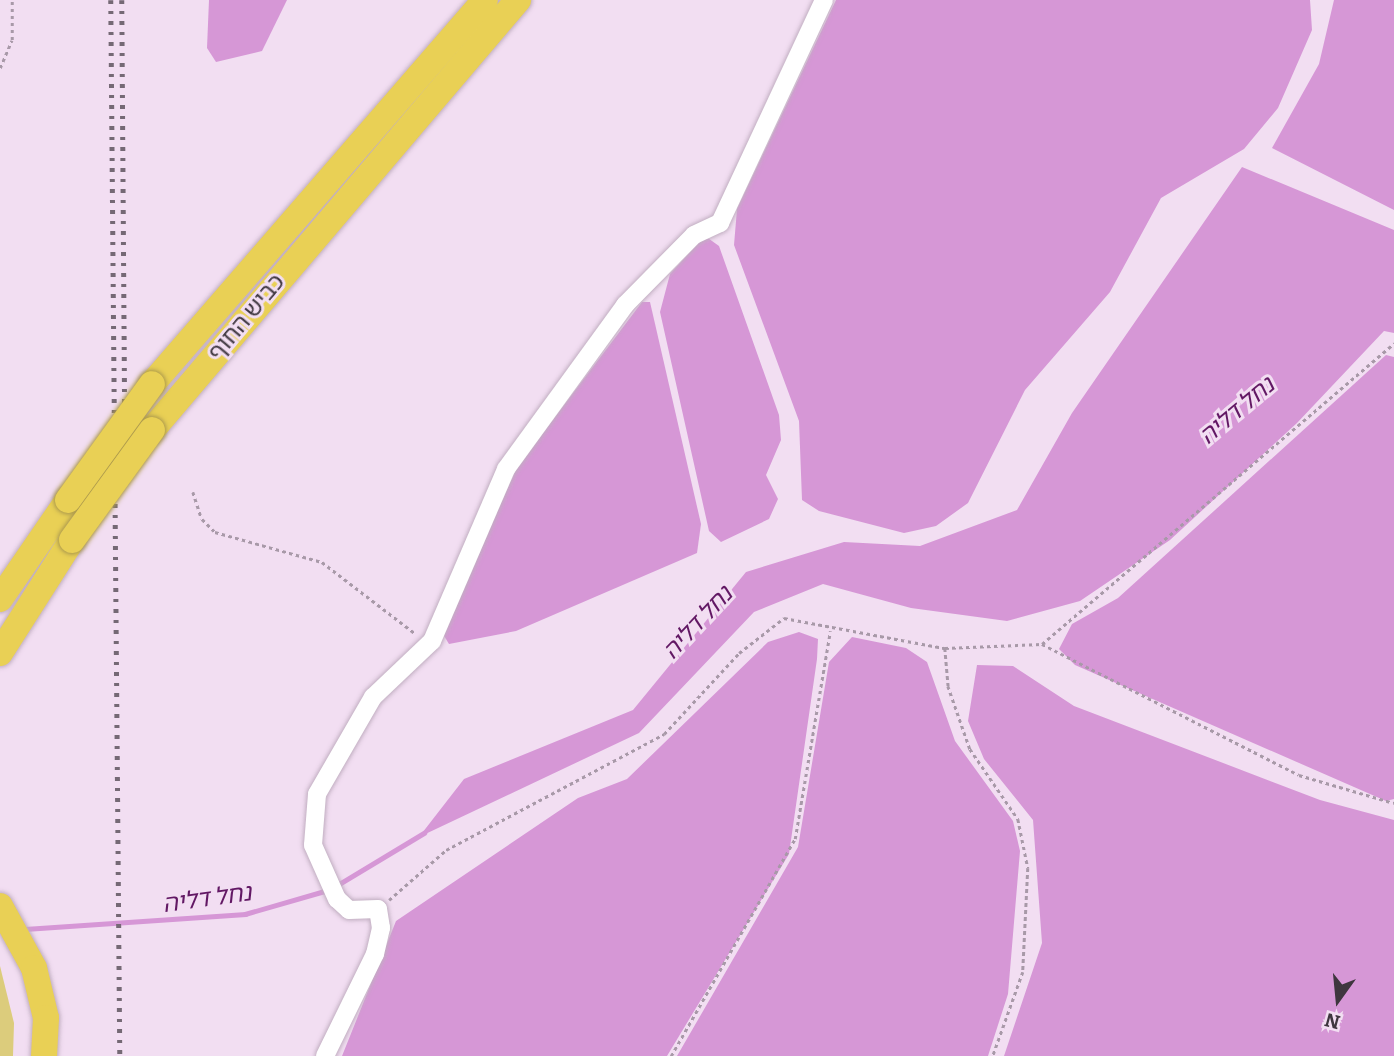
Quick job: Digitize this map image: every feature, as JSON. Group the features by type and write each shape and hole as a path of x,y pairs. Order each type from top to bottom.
{"highway":[{"name":"כביש החוף","path":"0,599 36,544 152,384 485,0"},
{"name":"כביש החוף","path":"0,653 72,540 152,430 518,0"},
{"path":"0,580 36,544"},
{"path":"0,906 27,950 42,995 44,1056"},
{"path":"0,926 30,1000 31,1056"}],"street":[{"path":"325,1056 375,954 378,909 349,910 337,899 321,865 311,817 344,737 373,697 432,641 506,469 625,305 694,235 720,223 824,0"}],"path":[{"path":"0,68 12,40 12,0"},
{"path":"1042,644 1394,343"},
{"path":"192,492 202,519 215,532 321,562 432,641"},
{"path":"378,909 446,850 664,734 739,653 784,618 830,631 945,648 1042,644 1299,775 1394,803"},
{"path":"671,1056 796,839 830,631"},
{"path":"945,648 948,686 970,749 1018,819 1028,868 1023,972 993,1056"}],"shaded area":[{"path":"0,966 14,1023 13,1056 0,1056"}],"water":[{"path":"209,0 287,0 262,51 216,62 207,48"},
{"path":"836,0 1310,0 1312,30 1278,108 1244,149 1161,198 1110,292 1025,390 968,503 936,526 904,533 819,511 802,500 799,421 734,245 737,209"},
{"path":"1334,0 1394,0 1394,210 1272,148 1319,64"},
{"path":"1242,167 1394,230 1394,333 1384,331 1297,423 1170,540 1080,601 1007,621 911,608 823,584 754,612 639,733 419,837 464,779 633,710 746,572 844,542 920,546 1017,510 1072,413"},
{"path":"705,236 719,246 779,415 781,440 766,475 778,499 769,519 721,542 709,531 660,312 670,274"},
{"path":"642,302 650,302 701,524 697,553 516,631 449,644 441,631 518,466"},
{"path":"1386,355 1394,357 1394,799 1386,801 1075,665 1059,649 1072,624 1118,598"},
{"path":"799,632 818,639 789,854 667,1056 342,1056 396,921 578,798 627,779 768,642"},
{"path":"852,637 906,648 927,662 955,741 1013,821 1020,851 1008,994 988,1056 677,1056 798,847 829,662"},
{"path":"977,665 1013,666 1074,706 1320,800 1394,820 1394,1056 1004,1056 1042,943 1033,820 984,759 968,721"}],"waterway":[{"name":"נחל דליה","path":"336,886 424,833"},
{"name":"נחל דליה","path":"25,929 245,914 328,890"}],"railway":[{"path":"111,0 120,1056"},
{"path":"122,0 125,475"}]}
